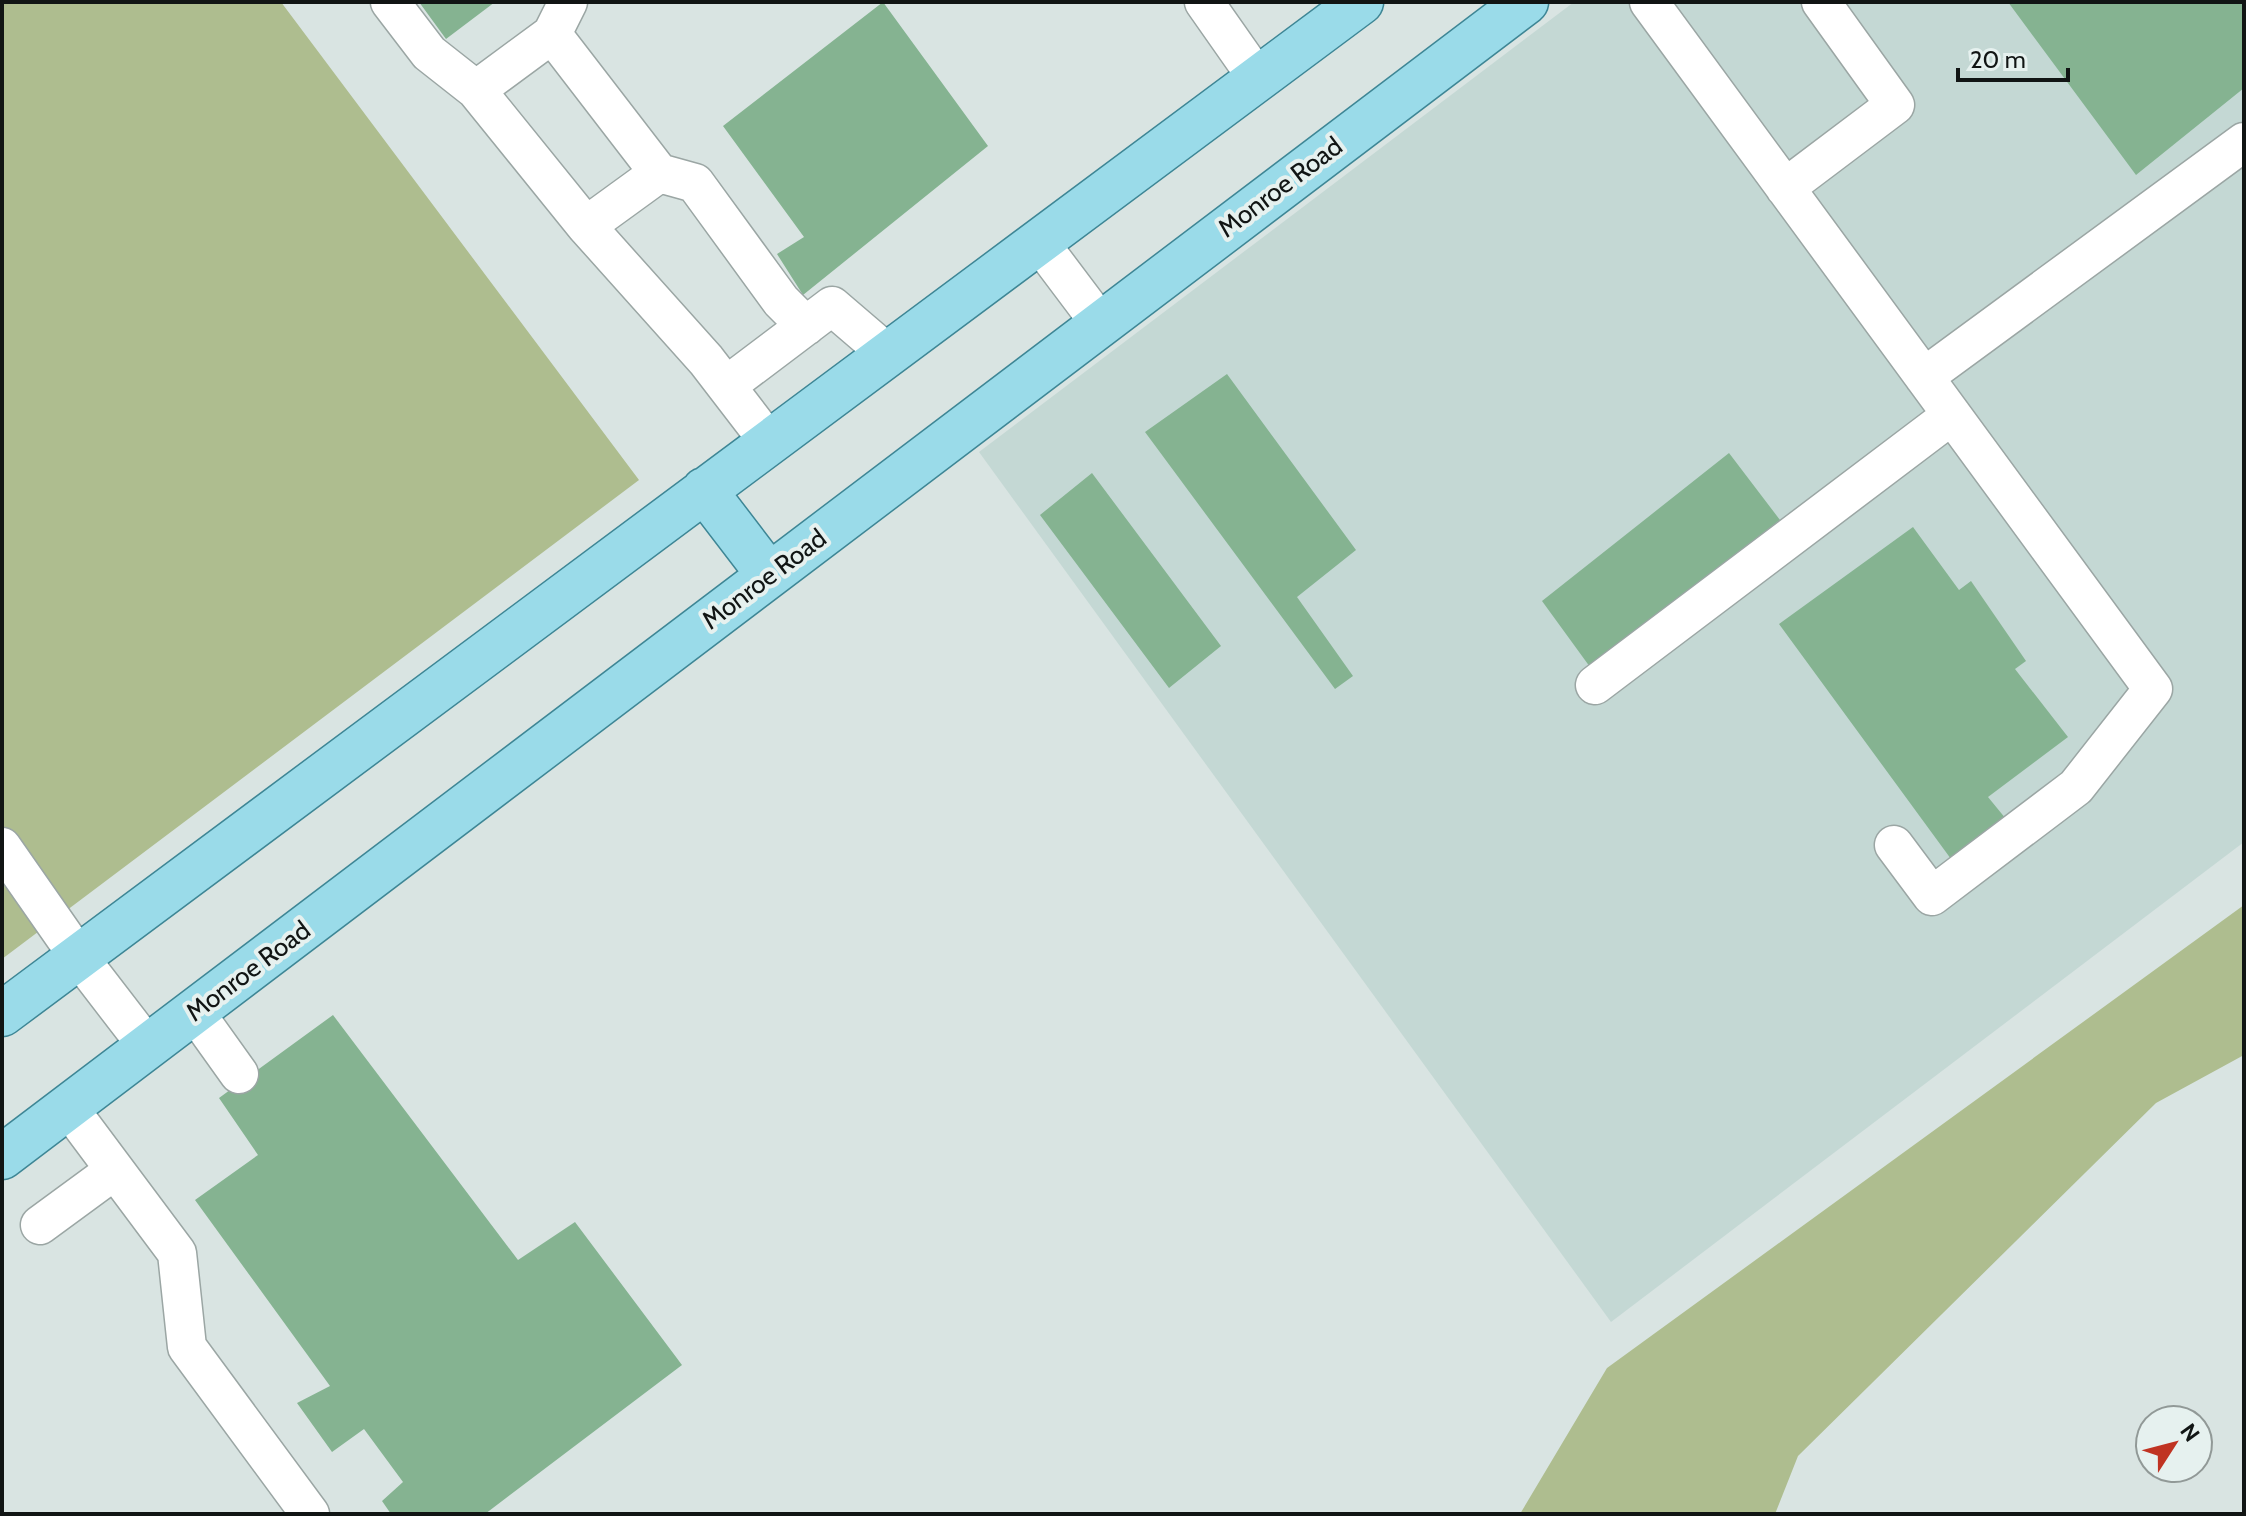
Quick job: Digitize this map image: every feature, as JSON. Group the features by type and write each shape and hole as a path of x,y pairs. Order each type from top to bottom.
{"main road":[{"path":"2,1014 1361,2"},
{"name":"Monroe Road","path":"2,1157 1526,2"},
{"path":"704,490 769,575"}],"street":[{"path":"390,2 429,53 476,90 586,226 706,360 769,442"},
{"path":"1204,2 1258,79"},
{"path":"1649,2 2153,689 2076,787 1932,896 1894,845"},
{"path":"1785,188 1895,105 1821,2"},
{"path":"476,90 560,18 659,173 695,183 781,301 806,326"},
{"path":"1924,377 2244,142"},
{"path":"586,226 659,173"},
{"path":"1039,242 1100,323"},
{"path":"726,386 832,306 888,354"},
{"path":"1595,685 1952,415"},
{"path":"2,847 78,956 148,1047"},
{"path":"194,1011 239,1074"},
{"path":"68,1107 177,1253 187,1347 310,1514"},
{"path":"40,1225 115,1170"}],"shaded area":[{"path":"1574,2 2244,2 2244,842 1611,1322 979,452"}],"green space":[{"path":"2,2 281,2 639,480 2,959"},
{"path":"2244,905 2244,1055 2156,1103 1798,1456 1775,1514 1520,1514 1607,1368"}],"building":[{"path":"419,2 495,2 446,39"},
{"path":"883,2 988,146 803,295 777,254 804,237 723,126"},
{"path":"2008,2 2244,2 2244,88 2136,175"},
{"path":"1227,374 1356,550 1297,597 1353,676 1335,689 1145,432"},
{"path":"1729,453 1780,520 1590,667 1542,601"},
{"path":"1092,473 1221,646 1169,688 1040,515"},
{"path":"1913,527 1959,590 1971,581 2026,661 2015,669 2068,737 1988,797 2006,819 1951,859 1779,624"},
{"path":"333,1015 518,1260 575,1222 682,1365 485,1514 391,1514 382,1501 403,1482 364,1429 332,1452 297,1403 330,1386 195,1200 258,1155 219,1098"}]}
